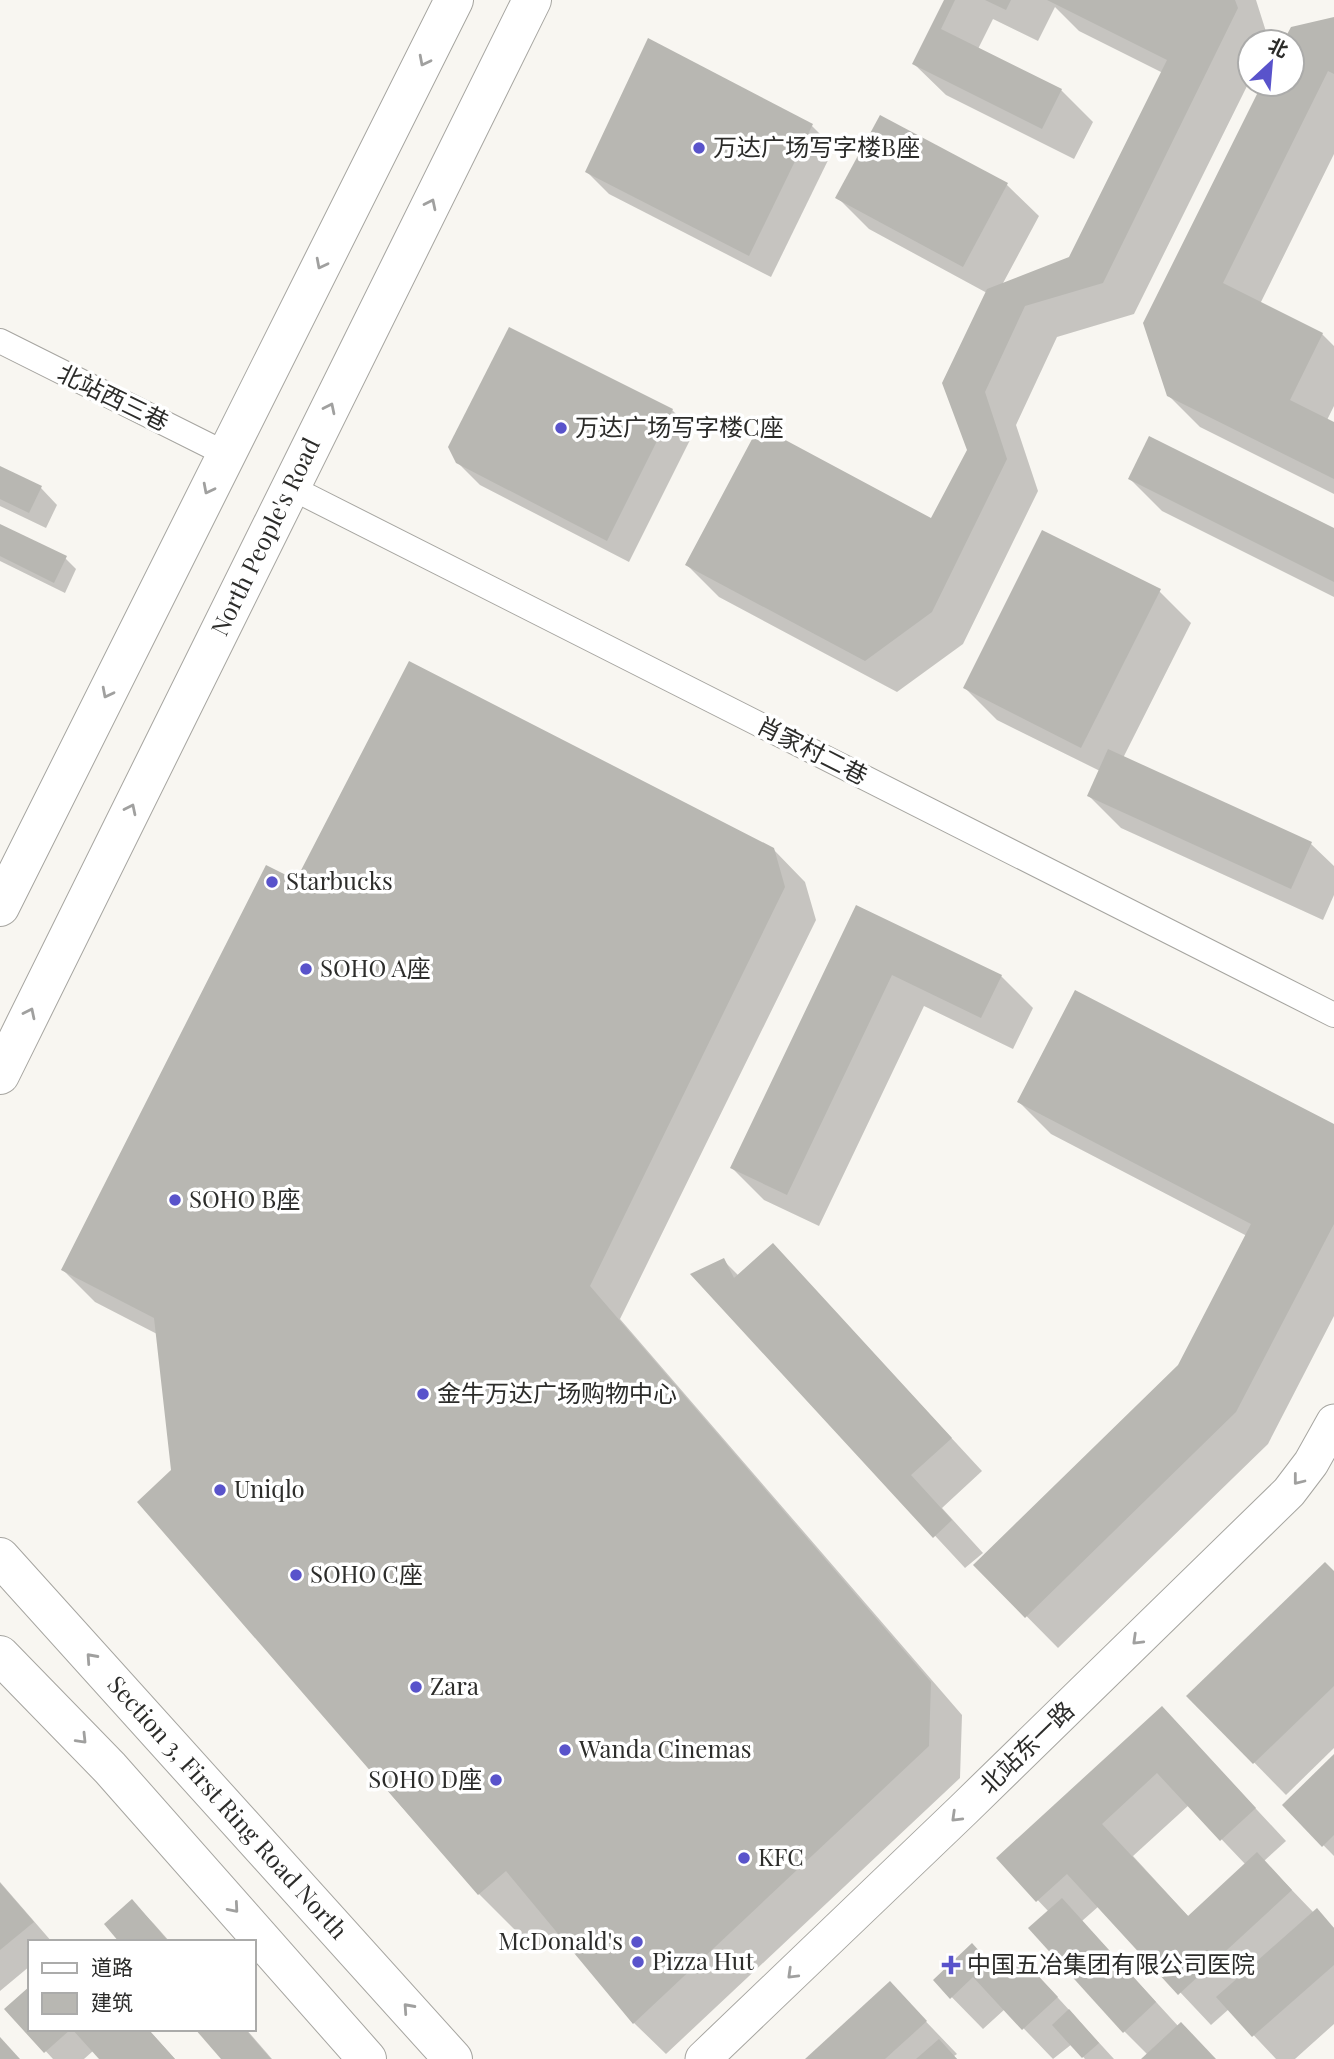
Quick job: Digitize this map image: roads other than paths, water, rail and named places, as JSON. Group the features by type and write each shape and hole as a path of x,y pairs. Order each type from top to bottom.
{"main road":[{"path":"0,907 454,0"},
{"name":"North People's Road","path":"0,1074 531,0"},
{"name":"Section 3, First Ring Road North","path":"0,1557 453,2059"},
{"path":"0,1655 110,1768 367,2059"}],"street":[{"name":"北站西三巷","path":"0,341 226,454"},
{"name":"肖家村二巷","path":"290,487 1334,1015"},
{"name":"北站东一路","path":"703,2059 1289,1492 1311,1462 1334,1422"}],"place":[{"name":"万达广场写字楼B座","path":"699,148"},
{"name":"万达广场写字楼C座","path":"561,428"},
{"name":"Starbucks","path":"272,882"},
{"name":"SOHO A座","path":"306,969"},
{"name":"SOHO B座","path":"175,1200"},
{"name":"金牛万达广场购物中心","path":"423,1394"},
{"name":"Uniqlo","path":"220,1490"},
{"name":"SOHO C座","path":"296,1575"},
{"name":"Zara","path":"416,1687"},
{"name":"Wanda Cinemas","path":"565,1750"},
{"name":"SOHO D座","path":"496,1780"},
{"name":"KFC","path":"744,1858"},
{"name":"McDonald's","path":"637,1942"},
{"name":"Pizza Hut","path":"638,1962"},
{"name":"中国五冶集团有限公司医院","path":"951,1965"}]}
